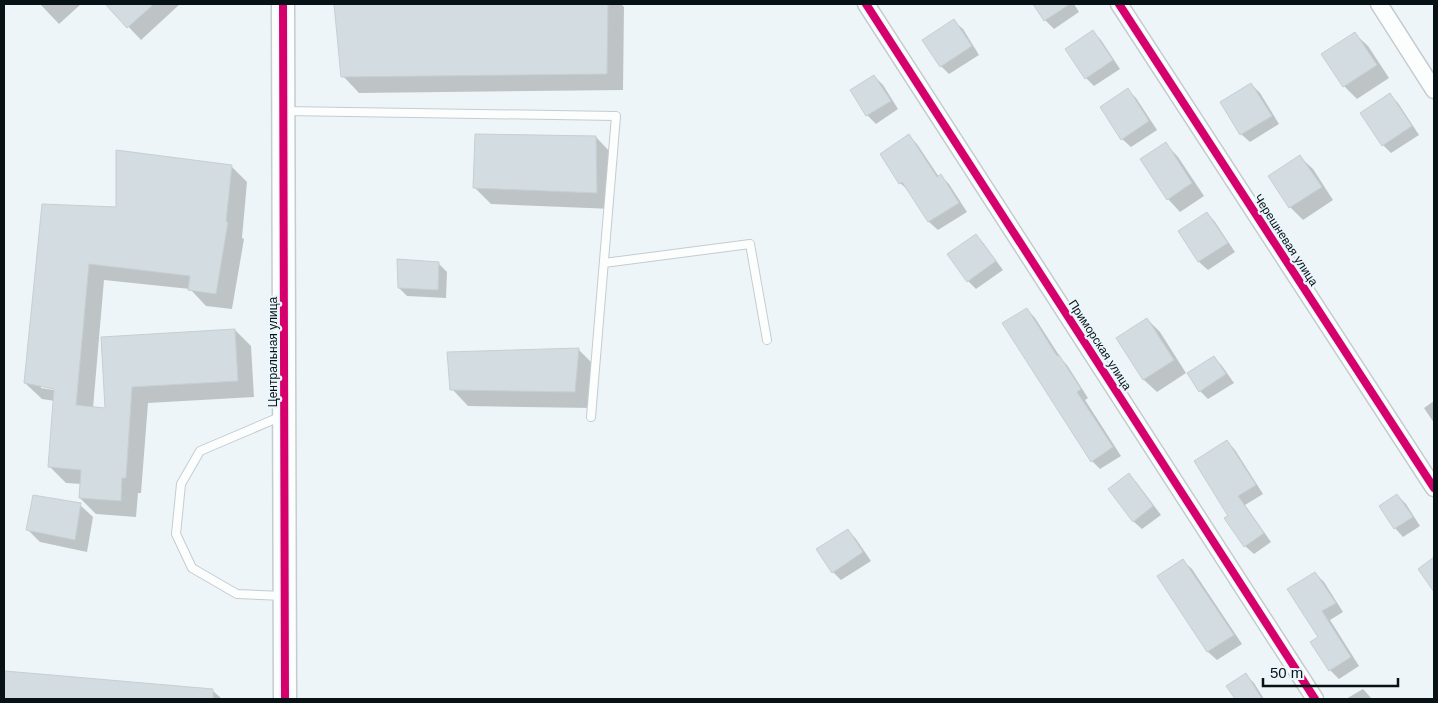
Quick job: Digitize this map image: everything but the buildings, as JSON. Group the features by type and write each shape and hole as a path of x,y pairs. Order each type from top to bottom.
{"street":[{"name":"Центральная улица","path":"283,4 285,699"},
{"name":"Приморская улица","path":"866,4 1316,699"},
{"name":"Черешневая улица","path":"1119,4 1434,488"},
{"path":"1379,4 1434,90"}],"lane":[{"path":"282,111 616,116 591,417"},
{"path":"604,264 750,244 767,340"},
{"path":"284,415 200,451 181,484 176,534 192,568 237,594 285,596"}],"cycle path":[{"path":"283,4 285,699"},
{"path":"866,4 1315,699"},
{"path":"1119,4 1434,488"}]}
